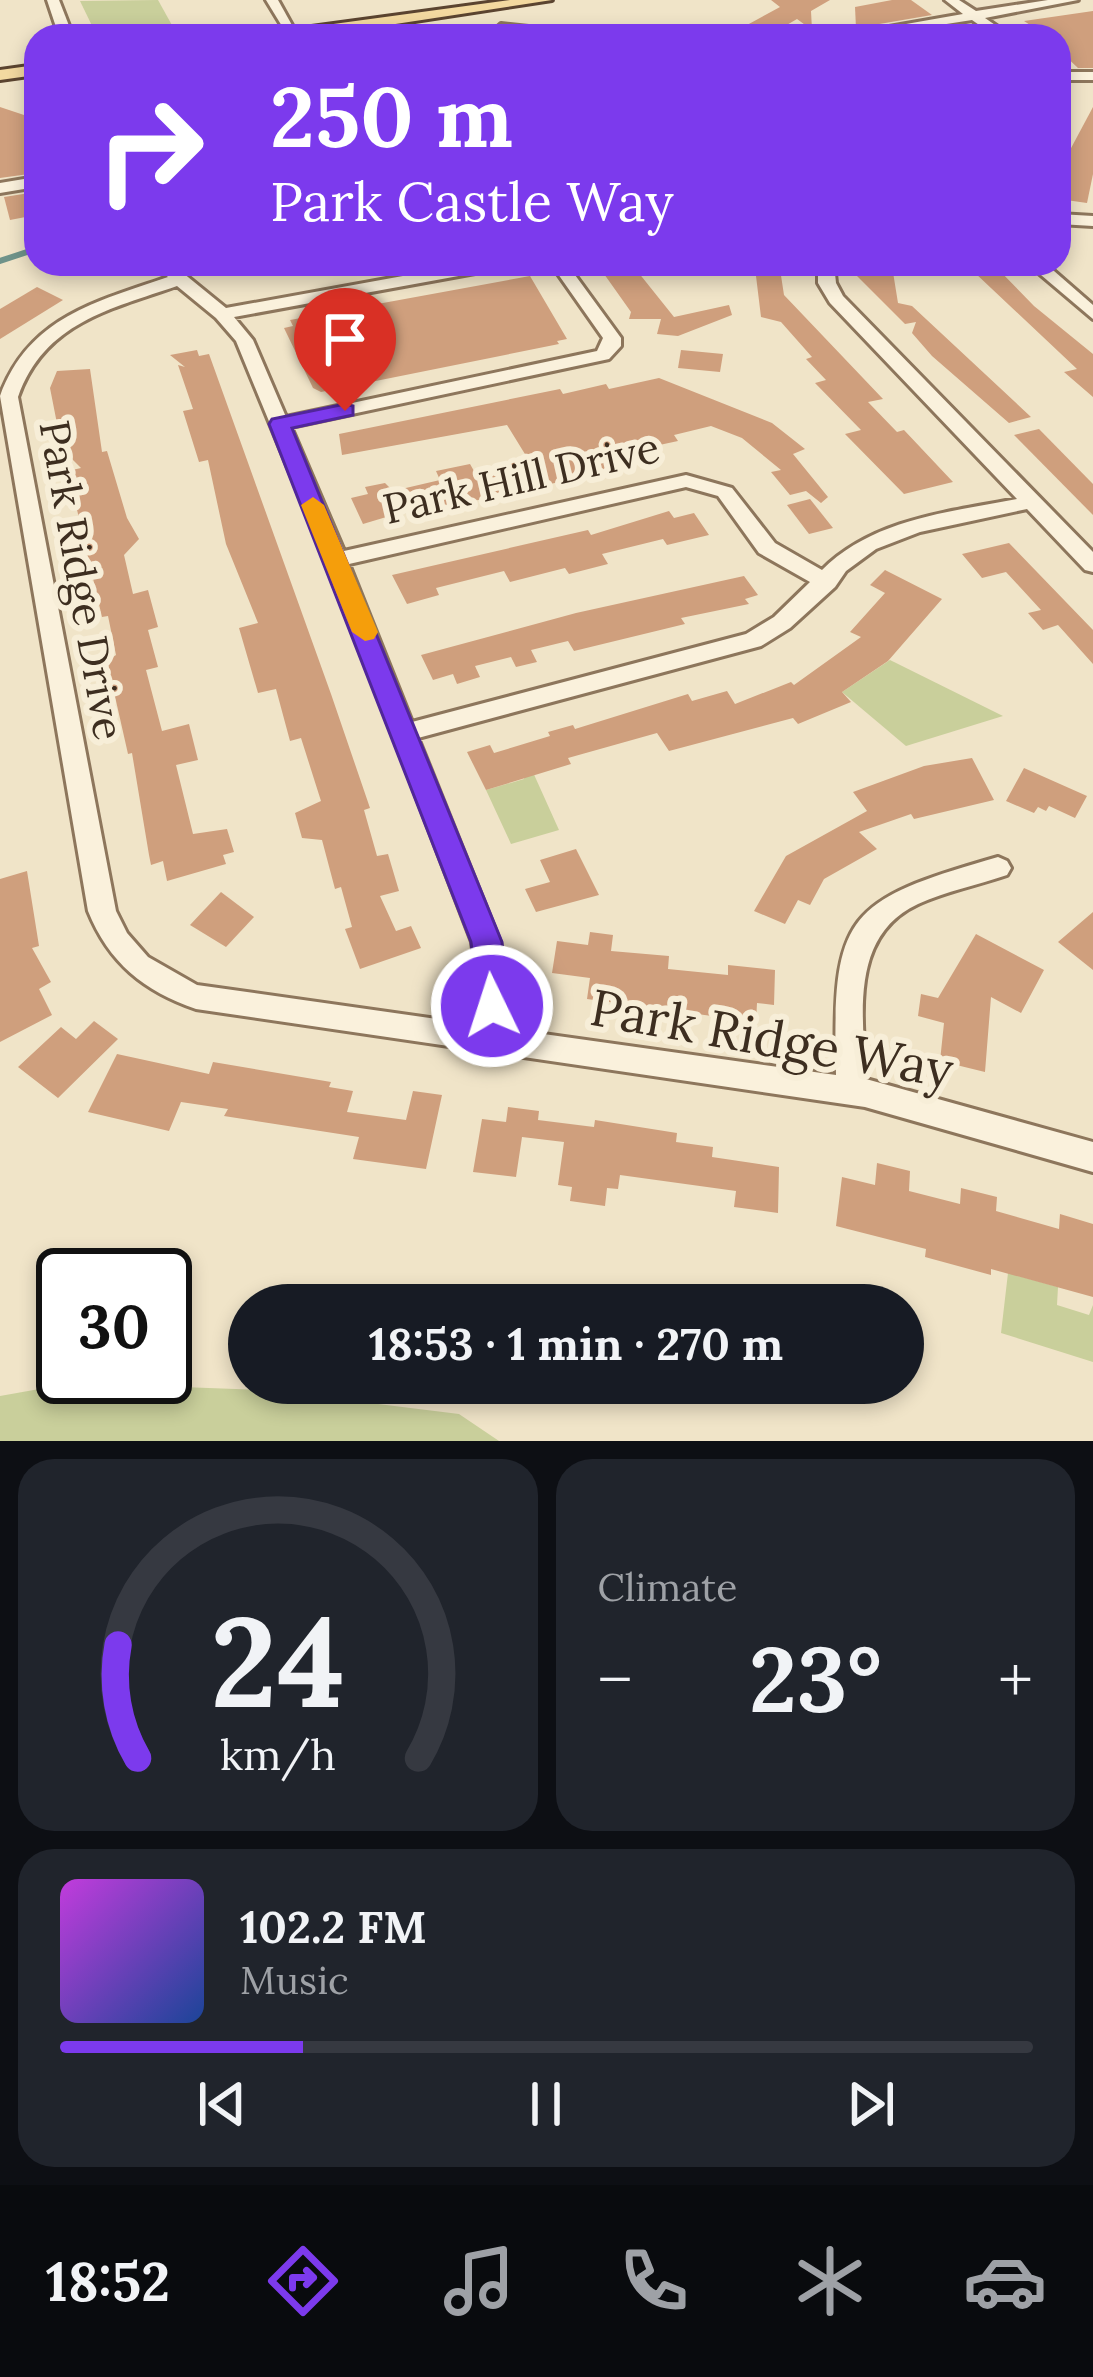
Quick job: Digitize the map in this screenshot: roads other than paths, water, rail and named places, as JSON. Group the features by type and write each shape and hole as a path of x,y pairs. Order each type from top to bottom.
{"main road":[{"path":"367,24 544,0"}],"street":[{"path":"951,0 987,24"},
{"path":"919,24 1072,0"},
{"path":"493,7 508,24"},
{"name":"Park Ridge Drive","path":"105,921 17,499 9,398 21,364 51,333 161,276"},
{"path":"177,276 222,314 252,353 337,560 486,942 493,990 483,1040"},
{"path":"222,314 431,276"},
{"path":"280,424 590,361 610,349 612,338 568,276"},
{"path":"827,276 836,299 1093,565"},
{"path":"1050,276 1093,314"},
{"name":"Park Hill Drive","path":"337,560 686,481 724,492 767,548 827,581"},
{"path":"403,733 745,643 792,618 852,554 876,541 1032,502"},
{"path":"851,1091 851,975 854,953 869,925 903,899 998,868"},
{"name":"Park Ridge Way","path":"105,921 135,964 196,998 851,1091 1093,1157"}],"waterway":[{"path":"0,261 24,253"}]}
